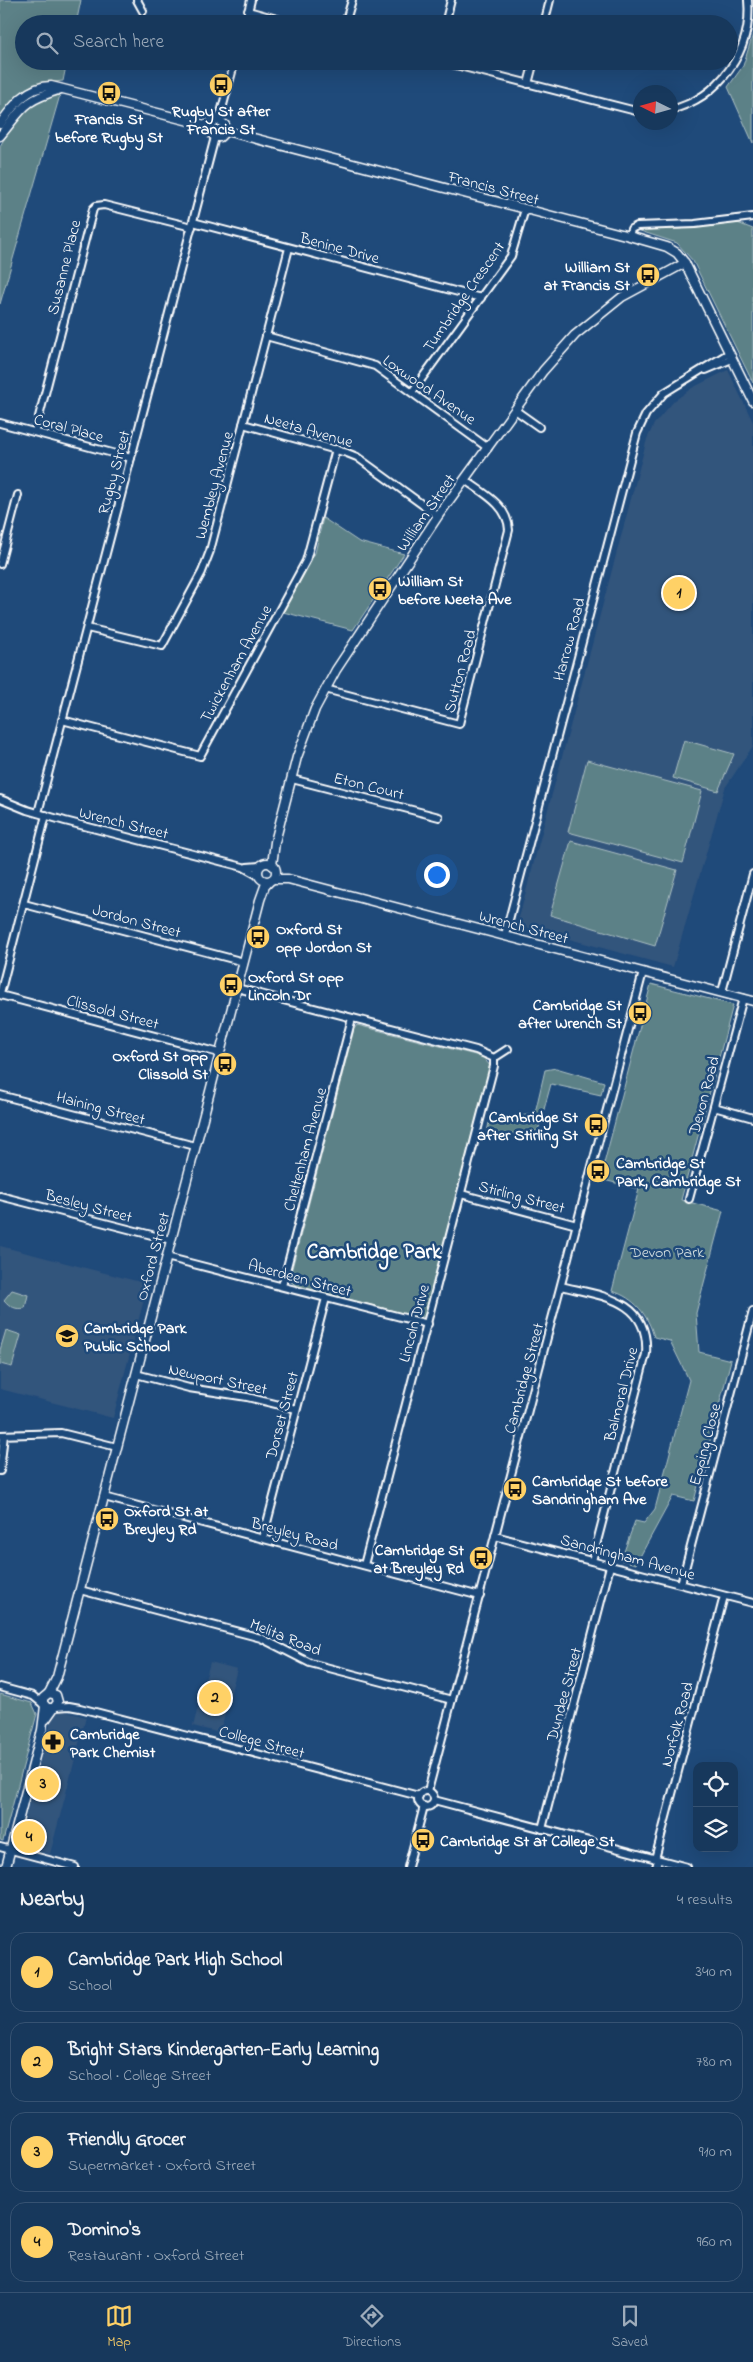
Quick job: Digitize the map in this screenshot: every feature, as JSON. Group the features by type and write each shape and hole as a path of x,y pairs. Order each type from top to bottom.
{"street":[{"path":"137,0 143,11"},
{"path":"247,15 251,0"},
{"path":"348,15 352,0"},
{"path":"447,15 451,0"},
{"path":"546,15 550,0"},
{"path":"738,53 744,41 748,19 748,0"},
{"path":"248,11 262,15"},
{"path":"220,120 233,70"},
{"path":"474,70 633,110"},
{"path":"528,84 532,70"},
{"path":"678,107 704,96 730,70"},
{"path":"0,124 16,102 31,92 46,86 63,88 209,126"},
{"path":"0,136 16,114 28,102 63,88"},
{"path":"209,126 214,121 220,120"},
{"path":"209,126 209,131 214,137 220,137 226,131 225,126 220,120"},
{"name":"Francis Street","path":"226,131 629,236 667,247 686,263"},
{"name":"Rugby Street","path":"38,814 214,137"},
{"name":"Susanne Place","path":"35,432 93,209 98,205 104,205 192,225"},
{"name":"Tumbridge Crescent","path":"412,392 513,252 525,209"},
{"path":"629,236 631,229 637,226 696,224 753,218"},
{"name":"Benine Drive","path":"192,225 481,298"},
{"name":"Wembley Avenue","path":"87,628 162,646 208,558 289,248"},
{"path":"686,263 753,401"},
{"name":"William Street","path":"267,873 303,739 325,689 438,516 554,357 586,324 622,297 686,263"},
{"name":"Loxwood Avenue","path":"266,336 367,363 412,392 488,448"},
{"name":"Harrow Road","path":"505,935 637,433 646,414 659,398 674,385 731,356"},
{"path":"515,410 539,427"},
{"name":"Coral Place","path":"0,423 131,458"},
{"name":"Neeta Avenue","path":"243,424 336,449 357,458 438,516"},
{"name":"Twickenham Avenue","path":"62,720 200,756 306,561 336,449"},
{"name":"Sutton Road","path":"325,689 459,724 509,530 507,516 502,508 465,480"},
{"path":"0,564 18,495"},
{"name":"Eton Court","path":"292,779 439,817"},
{"name":"Wrench Street","path":"0,799 38,814 753,1000"},
{"path":"0,995 46,816"},
{"name":"Oxford Street","path":"52,1695 267,873"},
{"path":"722,992 750,899 753,874"},
{"name":"Jordon Street","path":"24,904 244,962"},
{"name":"Cambridge Street","path":"428,1791 643,972"},
{"path":"237,988 488,1054 494,1058 508,1049"},
{"name":"Clissold Street","path":"0,995 220,1052"},
{"name":"Devon Road","path":"689,1198 743,998"},
{"name":"Cheltenham Avenue","path":"282,1286 352,1018"},
{"name":"Lincoln Drive","path":"364,1565 428,1324 494,1066 494,1058"},
{"name":"Haining Street","path":"0,1095 195,1146"},
{"path":"714,1107 753,1118"},
{"name":"Stirling Street","path":"461,1194 576,1225"},
{"name":"Besley Street","path":"0,1196 171,1240"},
{"name":"Aberdeen Street","path":"166,1256 428,1324"},
{"name":"Balmoral Drive","path":"561,1286 610,1298 627,1306 640,1322 646,1340 646,1354 592,1561"},
{"name":"Dorset Street","path":"263,1538 326,1298"},
{"name":"Epping Close","path":"682,1584 753,1311"},
{"name":"Newport Street","path":"136,1374 189,1388 247,1397 296,1410"},
{"path":"0,1471 2,1435 38,1432 61,1433 117,1447"},
{"name":"Breyley Road","path":"104,1497 480,1596"},
{"name":"Sandringham Avenue","path":"495,1536 753,1603"},
{"name":"Dundee Street","path":"542,1829 610,1566"},
{"name":"Melita Road","path":"80,1590 261,1638 304,1661 452,1700"},
{"name":"Norfolk Road","path":"656,1867 656,1859 724,1596"},
{"path":"0,1687 30,1695 52,1695 58,1702 49,1707 43,1726 6,1867"},
{"path":"30,1695 49,1707"},
{"path":"49,1707 43,1698 52,1695"},
{"name":"College Street","path":"52,1695 69,1706"},
{"name":"College Street","path":"49,1707 69,1706 419,1796"},
{"path":"424,1806 420,1803 419,1796 422,1792 428,1791 433,1795 434,1800"},
{"path":"434,1800 687,1867"},
{"path":"424,1806 429,1806 434,1800"},
{"path":"408,1867 424,1806"},
{"path":"0,1847 75,1867"}],"shaded area":[{"path":"728,370 753,422 753,746 725,788 673,967 517,925 647,439 654,424 674,401 692,388"},
{"name":"Cambridge Park Public School","path":"0,1246 148,1284 113,1418 0,1389"},
{"path":"210,1662 237,1669 220,1733 193,1726"},
{"path":"59,1710 86,1717 50,1854 18,1846 52,1717"}],"green space":[{"path":"0,0 81,0 78,15 15,15 15,70 65,70 63,81 42,84 27,91 0,118"},
{"path":"753,34 753,143 728,87 743,66"},
{"path":"60,95 0,304 0,146 14,122 36,100"},
{"path":"735,222 753,229 753,383 693,261 677,243 637,230 679,229"},
{"path":"323,518 359,542 404,554 353,630 283,612 315,553"},
{"path":"684,740 734,754 718,791 673,778"},
{"path":"587,760 702,791 683,863 568,832"},
{"path":"571,841 677,870 655,946 550,915"},
{"name":"Devon Park","path":"651,984 733,1005 681,1200 723,1211 696,1313 699,1352 731,1360 694,1501 673,1496 636,1564 621,1560 635,1521 644,1523 655,1509 689,1380 670,1341 654,1337 648,1322 639,1308 627,1298 612,1291 639,1189 600,1179"},
{"path":"357,1025 483,1057 490,1066 425,1315 421,1318 295,1285 289,1280 354,1029"},
{"path":"556,1068 604,1082 601,1095 551,1084 538,1131 486,1136 489,1123 535,1113 545,1070"},
{"path":"12,1290 28,1295 25,1308 13,1307 4,1300"},
{"path":"6,1330 21,1335 12,1367 0,1364 0,1350"},
{"path":"0,1694 32,1703 37,1714 3,1841 0,1840"}],"place":[{"name":"Rugby St after Francis St","path":"221,85"},
{"name":"Francis St before Rugby St","path":"109,93"},
{"name":"William St at Francis St","path":"648,275"},
{"name":"William St before Neeta Ave","path":"380,589"},
{"name":"Cambridge Park High School","path":"679,593"},
{"name":"Oxford St opp Jordon St","path":"258,937"},
{"name":"Oxford St opp Lincoln Dr","path":"231,985"},
{"name":"Cambridge St after Wrench St","path":"640,1013"},
{"name":"Oxford St opp Clissold St","path":"225,1064"},
{"name":"Cambridge St after Stirling St","path":"596,1125"},
{"name":"Cambridge St Park, Cambridge St","path":"598,1171"},
{"name":"Cambridge Park Public School","path":"67,1336"},
{"name":"Cambridge St before Sandringham Ave","path":"515,1489"},
{"name":"Oxford St at Breyley Rd","path":"107,1519"},
{"name":"Cambridge St at Breyley Rd","path":"481,1558"},
{"name":"Bright Stars Kindergarten-Early Learning","path":"215,1698"},
{"name":"Cambridge Park Chemist","path":"53,1742"},
{"name":"Friendly Grocer","path":"43,1784"},
{"name":"Domino's","path":"29,1837"},
{"name":"Cambridge St at College St","path":"423,1840"}],"district":[{"name":"Cambridge Park","path":"374,1251"}]}
